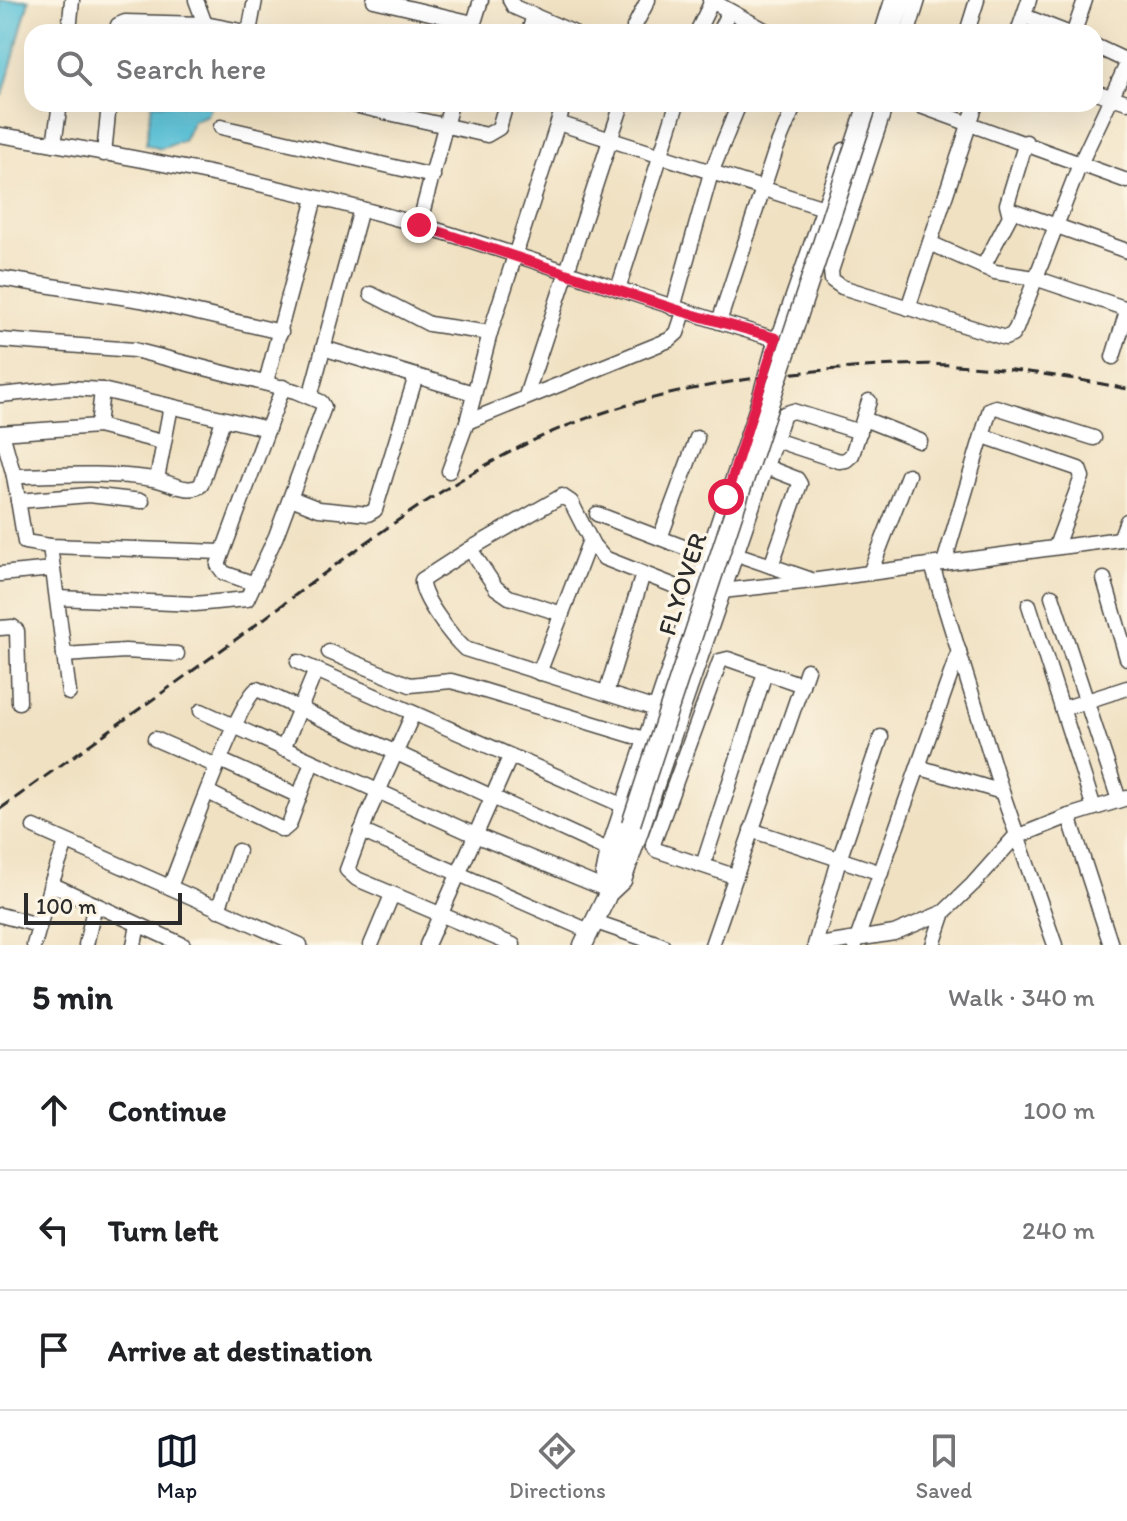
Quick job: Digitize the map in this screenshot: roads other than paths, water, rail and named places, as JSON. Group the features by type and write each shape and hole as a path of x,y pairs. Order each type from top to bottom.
{"main road":[{"path":"894,24 902,0"},
{"name":"FLYOVER","path":"588,932 631,824 865,112"}],"street":[{"path":"70,24 72,0"},
{"path":"120,24 205,24 196,0"},
{"path":"250,24 255,0"},
{"path":"374,0 461,24"},
{"path":"473,24 481,0"},
{"path":"510,0 514,7 554,24"},
{"path":"636,24 648,0"},
{"path":"700,24 711,0 753,24"},
{"path":"884,24 892,0"},
{"path":"910,24 918,0"},
{"path":"970,24 977,0"},
{"path":"1021,24 1029,0"},
{"path":"1077,24 1085,0"},
{"path":"723,24 729,11"},
{"path":"531,24 534,15"},
{"path":"1024,16 1044,24"},
{"path":"883,112 831,271 832,280 842,287 999,337 1008,337 1016,329 1080,164 1127,63 1103,50"},
{"path":"1103,95 1127,102"},
{"path":"54,144 59,112"},
{"path":"104,154 108,112"},
{"path":"384,112 491,134 499,128 504,112"},
{"path":"419,225 449,112"},
{"path":"449,471 467,422 490,333 561,112"},
{"path":"526,396 619,112"},
{"path":"618,289 674,112"},
{"path":"467,422 669,340 677,333 679,310 711,173 736,112"},
{"path":"719,322 791,112"},
{"path":"605,893 603,875 622,805 756,410 776,338 856,112"},
{"path":"939,112 1127,181"},
{"path":"908,308 973,112"},
{"path":"558,123 824,208"},
{"path":"221,127 433,176"},
{"path":"0,135 361,209 776,338"},
{"path":"983,267 1010,216 1008,200 1026,142"},
{"path":"266,382 315,198"},
{"path":"310,397 361,209"},
{"path":"1009,209 1127,251"},
{"path":"930,243 995,272 1035,278 1127,310 1125,330 1113,357"},
{"path":"807,257 831,271"},
{"path":"0,278 141,300 281,332"},
{"path":"371,294 429,324 490,333"},
{"path":"0,340 134,350 283,387 321,402 324,411 250,597 235,602 166,604 58,598"},
{"path":"323,348 473,393"},
{"path":"291,498 324,510 368,514 375,510 416,376"},
{"path":"255,584 220,571 218,565 283,387"},
{"path":"0,395 70,388 102,390 268,429"},
{"path":"98,426 102,390"},
{"path":"775,440 842,461 852,455 869,401"},
{"path":"157,479 171,406"},
{"path":"1055,945 1002,792 959,651 938,564 983,436 988,413 996,407 1094,438"},
{"path":"605,893 624,881 784,414 789,410 920,441"},
{"path":"14,476 102,474 157,479 189,489 197,488 201,485 223,420"},
{"path":"162,442 98,426 1,433 14,476 25,542 50,546 221,552"},
{"path":"983,436 1079,469 1082,477 1056,546"},
{"path":"660,538 697,438"},
{"path":"766,467 797,479 800,484 771,566"},
{"path":"870,573 908,475"},
{"path":"18,501 89,495 142,501"},
{"path":"656,709 465,649 456,641 423,592 422,580 558,496 571,502 590,540 611,562 695,594 1124,538 1127,521"},
{"path":"597,514 707,556"},
{"path":"539,673 590,540"},
{"path":"50,546 69,693"},
{"path":"470,549 492,583 502,592 562,614"},
{"path":"745,557 813,581"},
{"path":"0,574 53,569"},
{"path":"606,693 643,574"},
{"path":"1104,579 1127,658"},
{"path":"881,737 839,860 817,945 855,942 894,933 944,912 1019,836 1123,799 1086,701 1052,596"},
{"path":"1029,605 1094,808"},
{"path":"0,628 13,627 17,631 19,702"},
{"path":"64,655 125,651 177,654"},
{"path":"855,942 959,651"},
{"path":"329,652 410,685 462,684 644,739"},
{"path":"734,876 656,850 653,844 720,661 728,659 802,685"},
{"path":"298,662 622,805"},
{"path":"283,749 316,670"},
{"path":"712,945 807,670"},
{"path":"703,865 765,673"},
{"path":"1062,709 1127,688"},
{"path":"170,887 234,726 254,690 300,708 608,850"},
{"path":"201,711 605,893"},
{"path":"413,714 361,831 347,866 348,873 392,895 513,945"},
{"path":"155,739 299,796"},
{"path":"427,945 510,757"},
{"path":"208,792 283,830 289,825 312,762"},
{"path":"918,767 1002,792"},
{"path":"1069,816 1111,945"},
{"path":"34,827 300,945"},
{"path":"751,830 881,873"},
{"path":"361,831 588,932 662,945"},
{"path":"34,945 66,843"},
{"path":"218,910 238,851"},
{"path":"51,884 183,945"},
{"path":"371,945 392,895"},
{"path":"86,945 95,904"},
{"path":"933,945 944,912"},
{"path":"0,915 38,925"},
{"path":"134,945 138,925"}],"water":[{"path":"0,0 29,0 3,95 0,94"},
{"path":"151,112 208,112 193,121 183,141 160,149 146,144"}],"railway":[{"path":"0,809 390,526 492,462 564,427 640,401 720,384 867,367 924,364 974,366 1127,389"}]}
